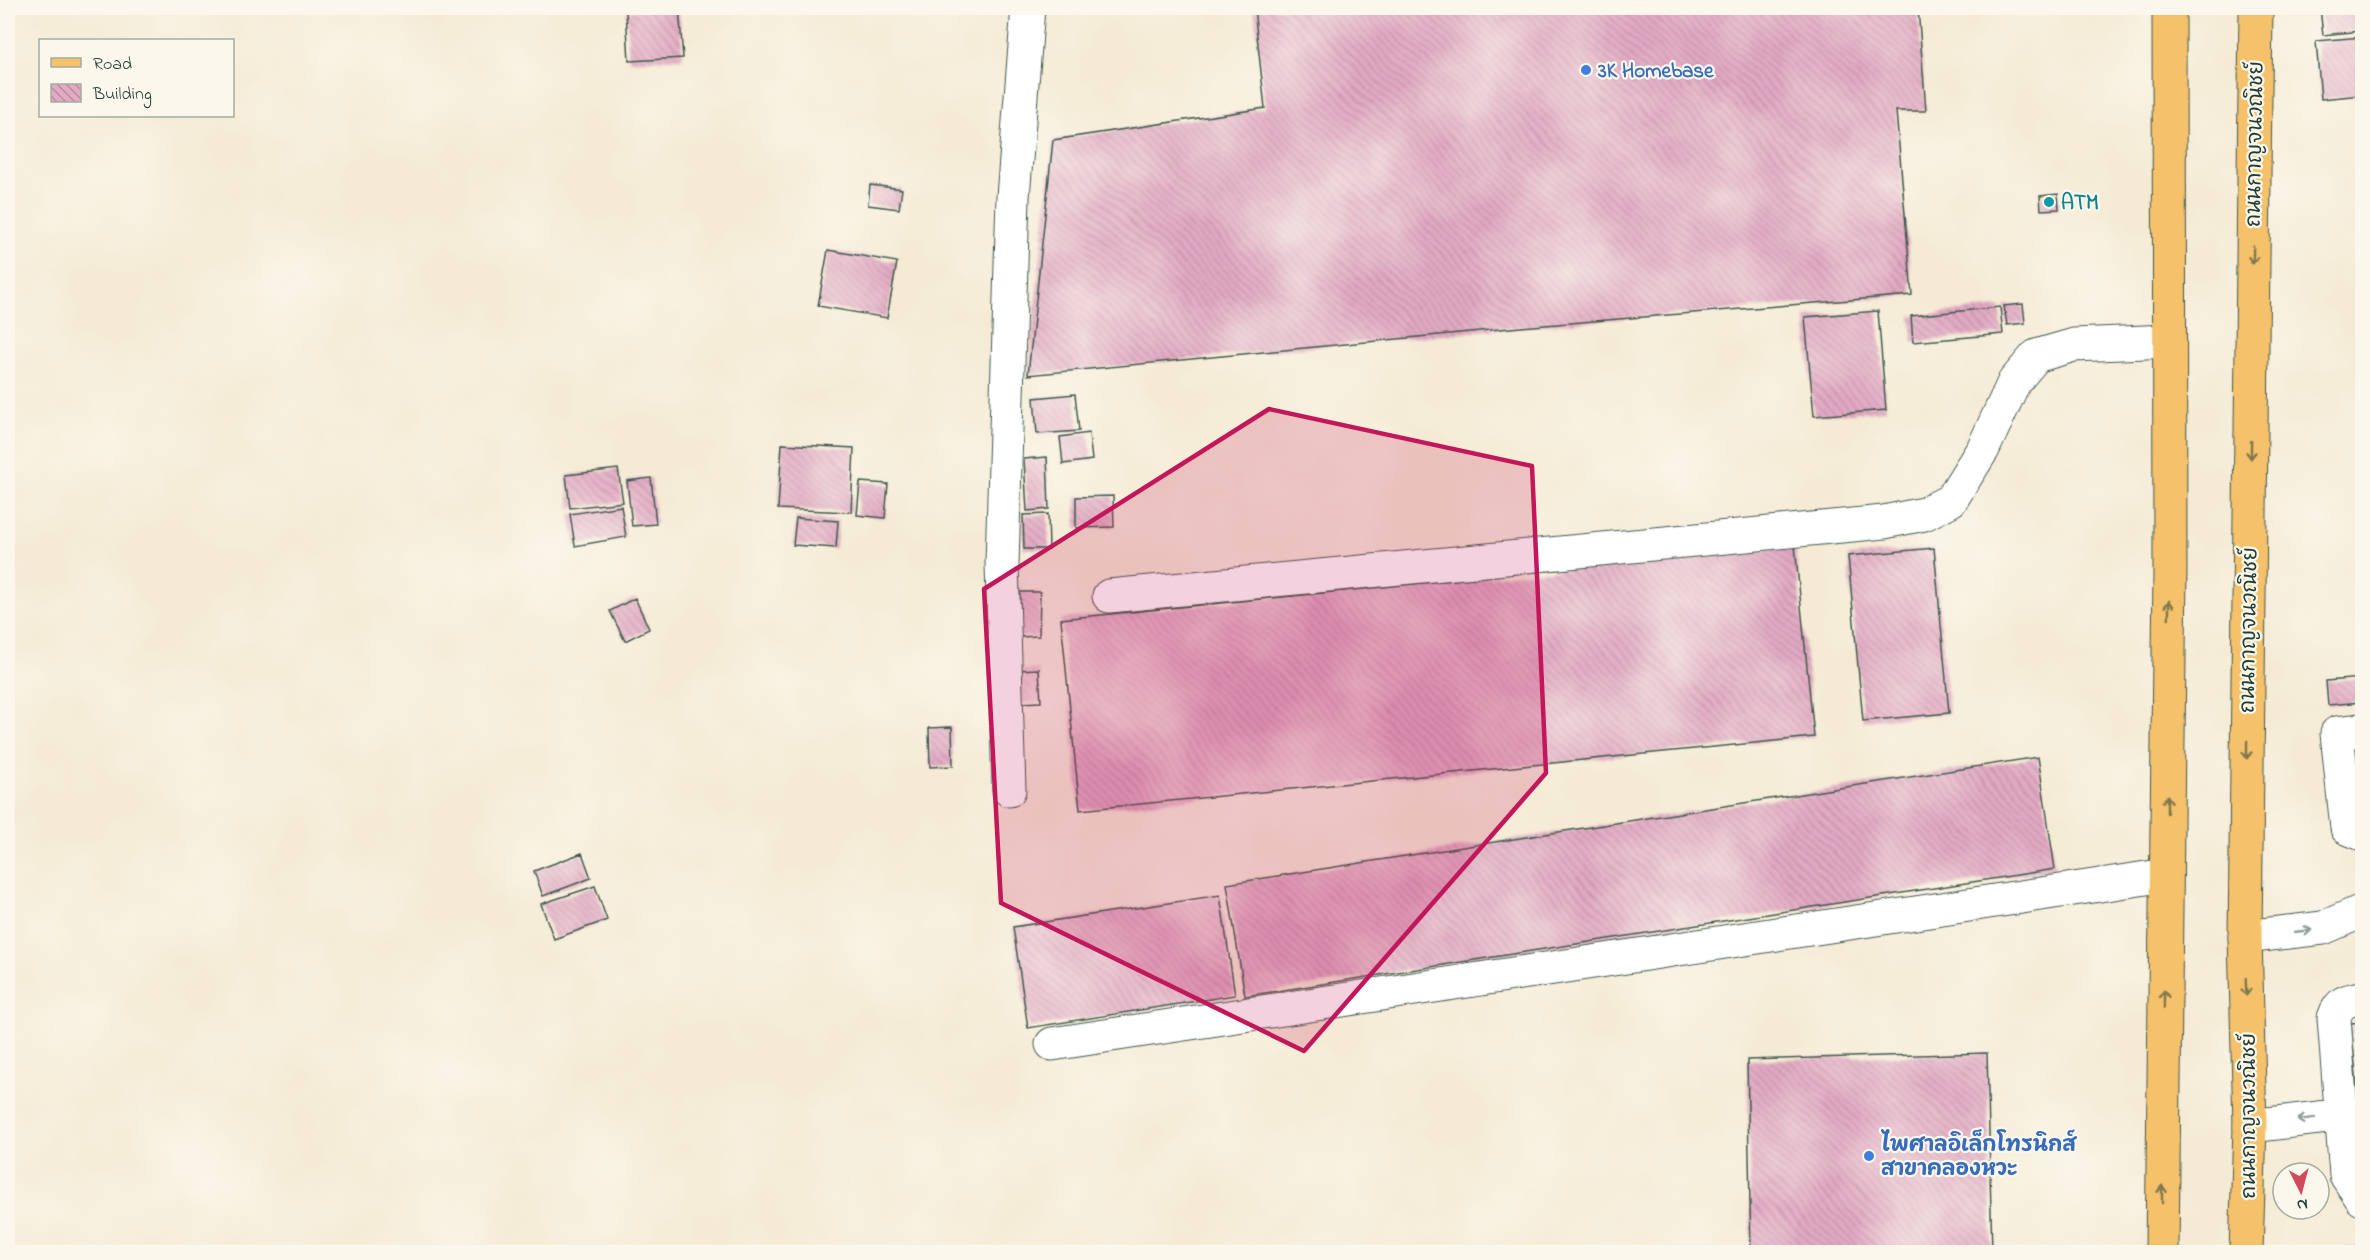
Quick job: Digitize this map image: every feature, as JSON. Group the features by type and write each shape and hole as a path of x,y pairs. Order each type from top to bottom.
{"main road":[{"path":"2162,1252 2170,570 2169,8"},
{"name":"ถนนกาญจนวณิชย์","path":"2246,1252 2250,1126 2245,937 2256,8"}],"street":[{"path":"1009,790 1002,564 1013,197 1028,8"},
{"path":"1109,596 1884,522 1924,514 1951,500 1983,449 2014,382 2036,357 2074,345 2169,341"},
{"path":"2362,730 2337,733 2347,828 2362,834"},
{"path":"1052,1044 2166,875"},
{"path":"2245,937 2323,928 2362,911"},
{"path":"2362,998 2346,1000 2337,1007 2334,1018 2353,1114 2346,1175 2362,1199"},
{"path":"2250,1126 2353,1114"}],"highlighted area":[{"path":"1269,409 1532,466 1546,773 1304,1051 1001,903 984,589"}],"building":[{"path":"679,8 683,58 629,61 626,11"},
{"path":"1254,8 1918,8 1926,111 1896,111 1912,295 1521,327 1028,375 1053,140 1265,108"},
{"path":"2320,8 2362,8 2362,31 2323,35"},
{"path":"2362,37 2362,95 2321,99 2316,41"},
{"path":"870,185 902,189 899,209 868,205"},
{"name":"ATM","path":"2058,194 2059,209 2041,210 2040,196"},
{"path":"828,250 897,262 887,318 818,306"},
{"path":"2023,304 2025,323 2007,325 2004,306"},
{"path":"2000,307 2003,334 1913,342 1911,316"},
{"path":"1878,311 1886,410 1814,416 1805,317"},
{"path":"1075,394 1079,431 1037,434 1034,398"},
{"path":"1089,433 1092,460 1063,464 1060,437"},
{"path":"782,444 854,448 851,512 778,509"},
{"path":"1047,457 1049,509 1027,511 1024,459"},
{"path":"618,469 623,502 570,508 566,475"},
{"path":"651,478 656,524 632,526 627,481"},
{"path":"860,482 888,484 885,518 857,515"},
{"path":"1113,496 1114,527 1076,528 1076,497"},
{"path":"621,506 626,537 575,546 570,514"},
{"path":"1048,514 1049,549 1024,549 1023,515"},
{"path":"796,518 838,521 836,548 793,545"},
{"path":"1795,546 1814,737 1080,810 1061,619"},
{"path":"1934,548 1949,713 1863,721 1848,556"},
{"path":"1020,592 1040,592 1039,636 1020,637"},
{"path":"635,598 649,629 625,641 610,611"},
{"path":"1039,669 1041,702 1019,703 1017,670"},
{"path":"2362,678 2362,702 2328,705 2326,681"},
{"path":"952,727 953,766 930,767 929,728"},
{"path":"2362,753 2362,810 2361,810 2356,754"},
{"path":"2038,757 2055,869 1245,996 1227,884"},
{"path":"582,853 591,878 543,896 534,871"},
{"path":"595,886 607,920 554,939 541,904"},
{"path":"1220,895 1235,995 1028,1028 1013,927"},
{"path":"2362,1022 2362,1086 2357,1086 2351,1023"},
{"name":"ไพศาลอิเล็กโทรนิกส์ สาขาคลองหวะ","path":"1987,1053 1992,1252 1751,1252 1747,1060"},
{"path":"2362,1247 2362,1252 2339,1252 2339,1249"}],"place":[{"name":"3K Homebase","path":"1586,70"},
{"name":"ATM","path":"2049,202"},
{"name":"ไพศาลอิเล็กโทรนิกส์ สาขาคลองหวะ","path":"1869,1156"}]}
